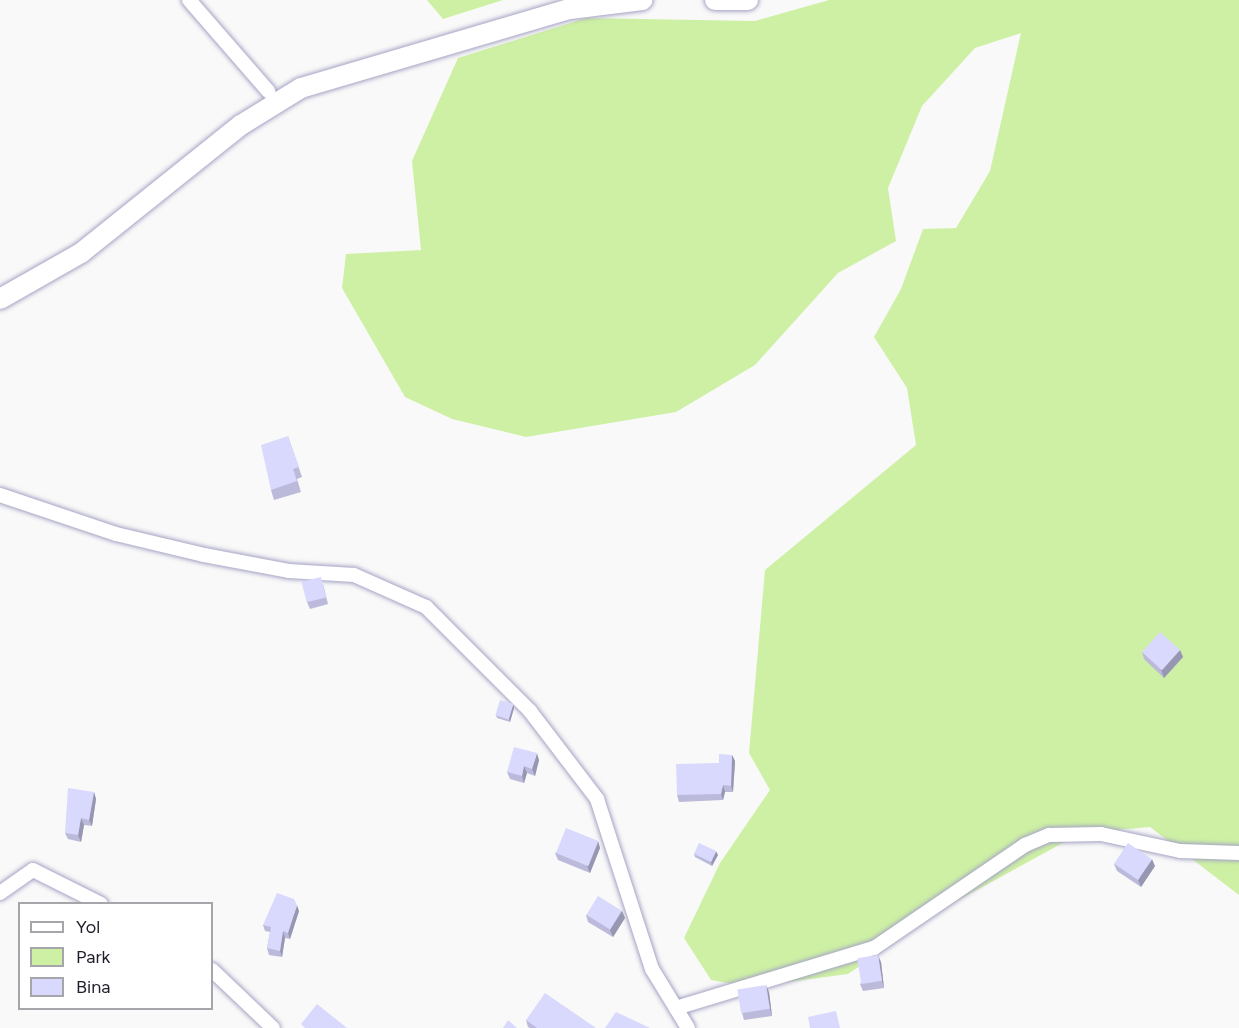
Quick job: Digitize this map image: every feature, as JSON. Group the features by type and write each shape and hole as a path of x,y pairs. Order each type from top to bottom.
{"main road":[{"path":"0,299 81,253 274,103 343,72 553,0"},
{"path":"0,285 58,253 268,91 329,64 570,9 642,0"},
{"path":"715,0 748,0"}],"street":[{"path":"189,0 268,91"},
{"path":"0,495 116,534 204,555 289,571 354,575 426,607 530,711 597,799 652,969 688,1028"},
{"path":"676,1008 874,948 1025,845 1049,835 1101,834 1180,851 1239,853"},
{"path":"0,893 33,870 99,902"},
{"path":"213,971 273,1028"}],"green space":[{"path":"427,0 503,0 443,19"},
{"path":"829,0 1239,0 1239,895 1150,827 1081,833 955,902 848,974 750,987 711,980 684,938 720,863 770,790 749,753 765,570 916,445 907,388 874,337 901,289 923,229 956,228 990,171 1021,33 975,48 922,106 888,188 896,241 838,273 755,365 676,412 526,437 452,419 405,397 342,288 346,254 421,250 412,161 458,58 586,18 755,21"}],"building":[{"path":"288,436 299,467 293,469 297,481 271,490 261,445"},
{"path":"321,577 326,597 307,602 302,582"},
{"path":"1160,632 1180,650 1162,670 1142,652"},
{"path":"500,700 513,704 509,719 495,715"},
{"path":"514,747 537,753 532,769 524,766 522,776 507,772"},
{"path":"719,754 732,755 731,786 723,785 721,794 677,795 676,764 719,763"},
{"path":"68,788 94,792 89,820 81,818 78,835 65,833"},
{"path":"566,828 598,841 588,866 556,853"},
{"path":"699,843 716,851 711,862 694,854"},
{"path":"1128,843 1152,859 1138,880 1114,864"},
{"path":"277,893 294,899 297,905 288,933 283,931 280,951 267,948 271,927 263,925"},
{"path":"598,896 622,911 610,929 586,915"},
{"path":"878,955 882,981 861,984 857,958"},
{"path":"766,985 770,1009 741,1013 737,990"},
{"path":"545,993 596,1028 537,1028 526,1020"},
{"path":"317,1004 347,1028 305,1028 301,1024"},
{"path":"836,1011 840,1028 810,1028 808,1017"},
{"path":"616,1012 650,1028 605,1028"},
{"path":"508,1020 517,1028 503,1028"}]}
